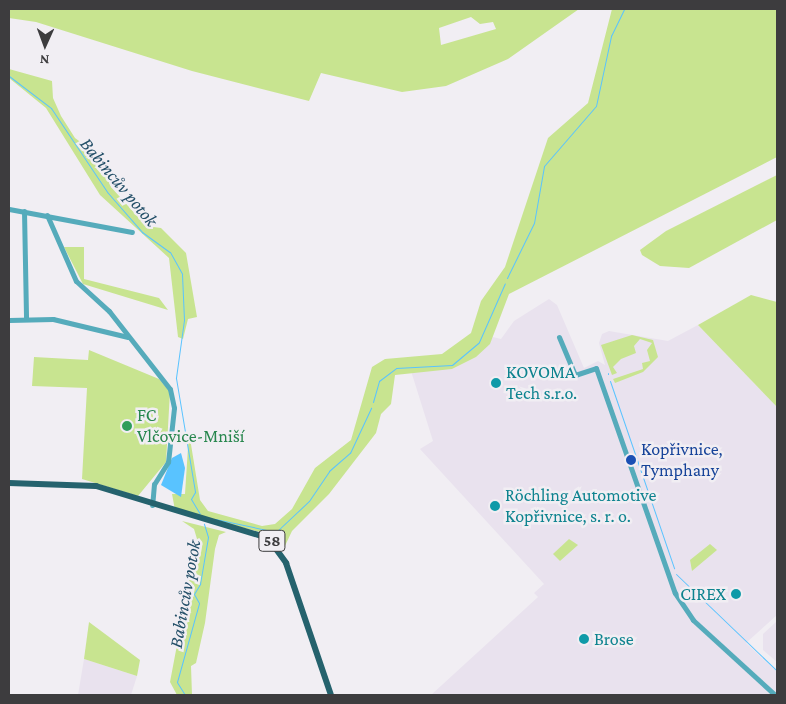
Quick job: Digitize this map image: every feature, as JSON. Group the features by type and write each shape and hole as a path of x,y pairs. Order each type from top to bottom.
{"main road":[{"name":"58","path":"9,484 83,484 261,535 275,543 331,695"}],"street":[{"path":"9,209 132,232"},
{"path":"24,211 26,319"},
{"path":"47,216 74,278 129,337 153,372 168,384 174,404 168,462 154,484 152,505"},
{"path":"9,320 59,320 129,337"},
{"path":"559,337 574,375 596,368 617,437 675,593 693,620 775,695"}],"shaded area":[{"path":"549,299 557,305 584,368 598,361 605,365 599,343 602,334 609,331 668,341 698,325 777,407 777,615 746,643 777,672 777,695 431,695 538,597 534,593 544,584 420,449 433,441 411,371 452,369 476,357 493,337 501,339 514,321"},
{"path":"777,621 777,662 763,650 763,634"},
{"path":"84,659 137,676 131,695 78,695"}],"green space":[{"path":"9,9 579,9 508,59 446,86 402,92 321,73 309,101 192,71 36,22 9,18","holes":["471,17 480,24 493,22 496,29 441,45 439,28"]},
{"path":"612,9 777,9 777,157 509,294 490,344 476,357 452,369 395,375 391,404 381,414 376,433 329,494 292,531 284,548 268,534 175,510 172,494 185,494 189,432 200,500 208,511 262,526 275,524 292,509 315,468 351,440 372,367 385,359 442,354 471,333 481,301 505,267 548,138 588,103"},
{"path":"9,69 52,81 53,98 61,116 75,138 98,155 111,187 146,226 161,228 186,253 197,317 188,319 183,339 178,337 169,258 100,195 46,108 9,78"},
{"path":"777,175 777,220 689,268 660,266 642,255 640,250 666,231"},
{"path":"64,247 84,247 84,279 159,298 168,310 83,284"},
{"path":"751,295 777,302 777,407 698,325"},
{"path":"632,335 653,340 658,357 643,372 615,383 613,379 643,369 642,363 650,361 647,350 652,343 640,339 634,346 636,353 621,359 613,367 617,373 612,375 601,345"},
{"name":"FC Vlčovice-Mniší","path":"89,350 159,379 170,392 166,462 138,496 82,479 87,388 32,386 34,357 88,360"},
{"path":"182,521 226,532 219,535 215,549 205,623 196,663 191,666 192,695 177,695 170,682 197,539 194,529"},
{"path":"569,539 578,545 560,561 553,554"},
{"path":"710,544 717,550 692,571 690,560"},
{"path":"89,622 140,660 137,676 84,659"}],"water":[{"path":"181,453 185,468 181,497 161,485 172,458"}],"waterway":[{"path":"507,278 534,223 544,166 596,106 611,36 624,9"},
{"name":"Babincův potok","path":"9,76 51,108 108,193 142,232 170,252 182,274 184,320 176,378 195,492 191,499 200,514"},
{"path":"373,402 379,381 396,368 452,365 479,342 505,283"},
{"path":"610,381 674,568"},
{"path":"215,519 276,532 309,501 329,471 350,453 371,408"},
{"name":"Babincův potok","path":"185,695 177,682 199,603 194,594 200,584 208,537 204,524"},
{"path":"676,574 777,671"}],"place":[{"name":"KOVOMA Tech s.r.o.","path":"496,383"},
{"name":"FC Vlčovice-Mniší","path":"127,426"},
{"name":"Kopřivnice, Tymphany","path":"631,460"},
{"name":"Röchling Automotive Kopřivnice, s. r. o.","path":"495,506"},
{"name":"CIREX","path":"736,594"},
{"name":"Brose","path":"584,639"}]}
